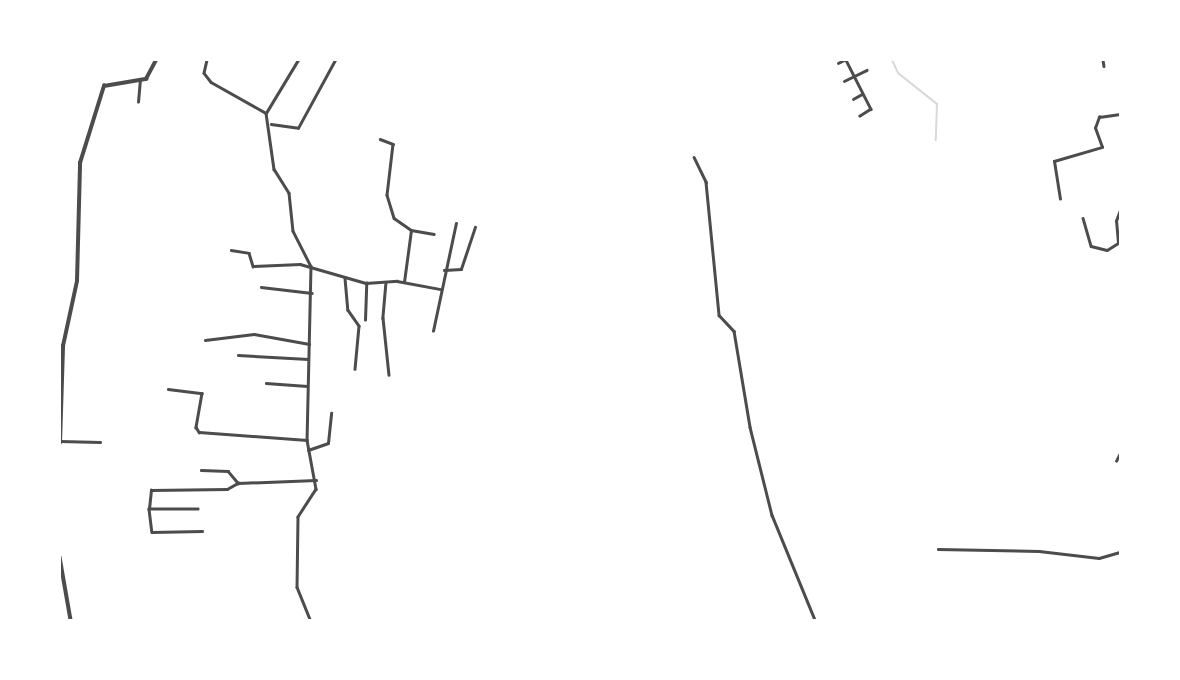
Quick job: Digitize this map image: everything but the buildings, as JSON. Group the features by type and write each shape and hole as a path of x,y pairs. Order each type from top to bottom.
{"street":[{"path":"100,442 60,442 63,346 77,281 80,163 104,86 149,77 156,60"},
{"path":"208,60 204,74 211,82 266,113 271,124 274,169 289,193 293,231 311,266 307,440 316,480 314,497 298,517 298,598 310,621"},
{"path":"266,113 298,60"},
{"path":"271,124 298,128 335,60"},
{"path":"838,63 845,60 871,110 860,116"},
{"path":"1103,60 1104,66"},
{"path":"844,80 867,69"},
{"path":"138,102 140,80"},
{"path":"853,99 863,93"},
{"path":"1060,199 1054,161 1102,147 1095,128 1099,117 1121,114"},
{"path":"380,139 393,144 387,195 392,216 411,230 435,234"},
{"path":"694,157 706,182 719,315 734,331 750,427 772,514 815,621"},
{"path":"1083,218 1091,246 1107,250 1119,242 1116,221 1121,210"},
{"path":"433,331 456,223"},
{"path":"444,270 461,269 475,227"},
{"path":"404,282 411,230"},
{"path":"231,250 249,253 253,266 272,262 311,266 366,284 404,282 440,289"},
{"path":"345,278 348,310 359,326 355,369"},
{"path":"386,282 383,318 389,375"},
{"path":"365,320 366,284"},
{"path":"261,287 312,293"},
{"path":"205,340 254,334 309,344"},
{"path":"238,355 308,359"},
{"path":"266,383 307,386"},
{"path":"168,389 202,393 196,427 199,432 307,440"},
{"path":"308,450 328,443 331,413"},
{"path":"1116,461 1121,453"},
{"path":"201,470 228,471 238,483"},
{"path":"202,531 152,532 149,509 152,488 228,489 238,483 316,480"},
{"path":"149,509 198,509"},
{"path":"938,549 1039,551 1099,558 1121,552"},
{"path":"60,557 71,621"}],"waterway":[{"path":"892,60 898,73 937,104 936,140"}]}
